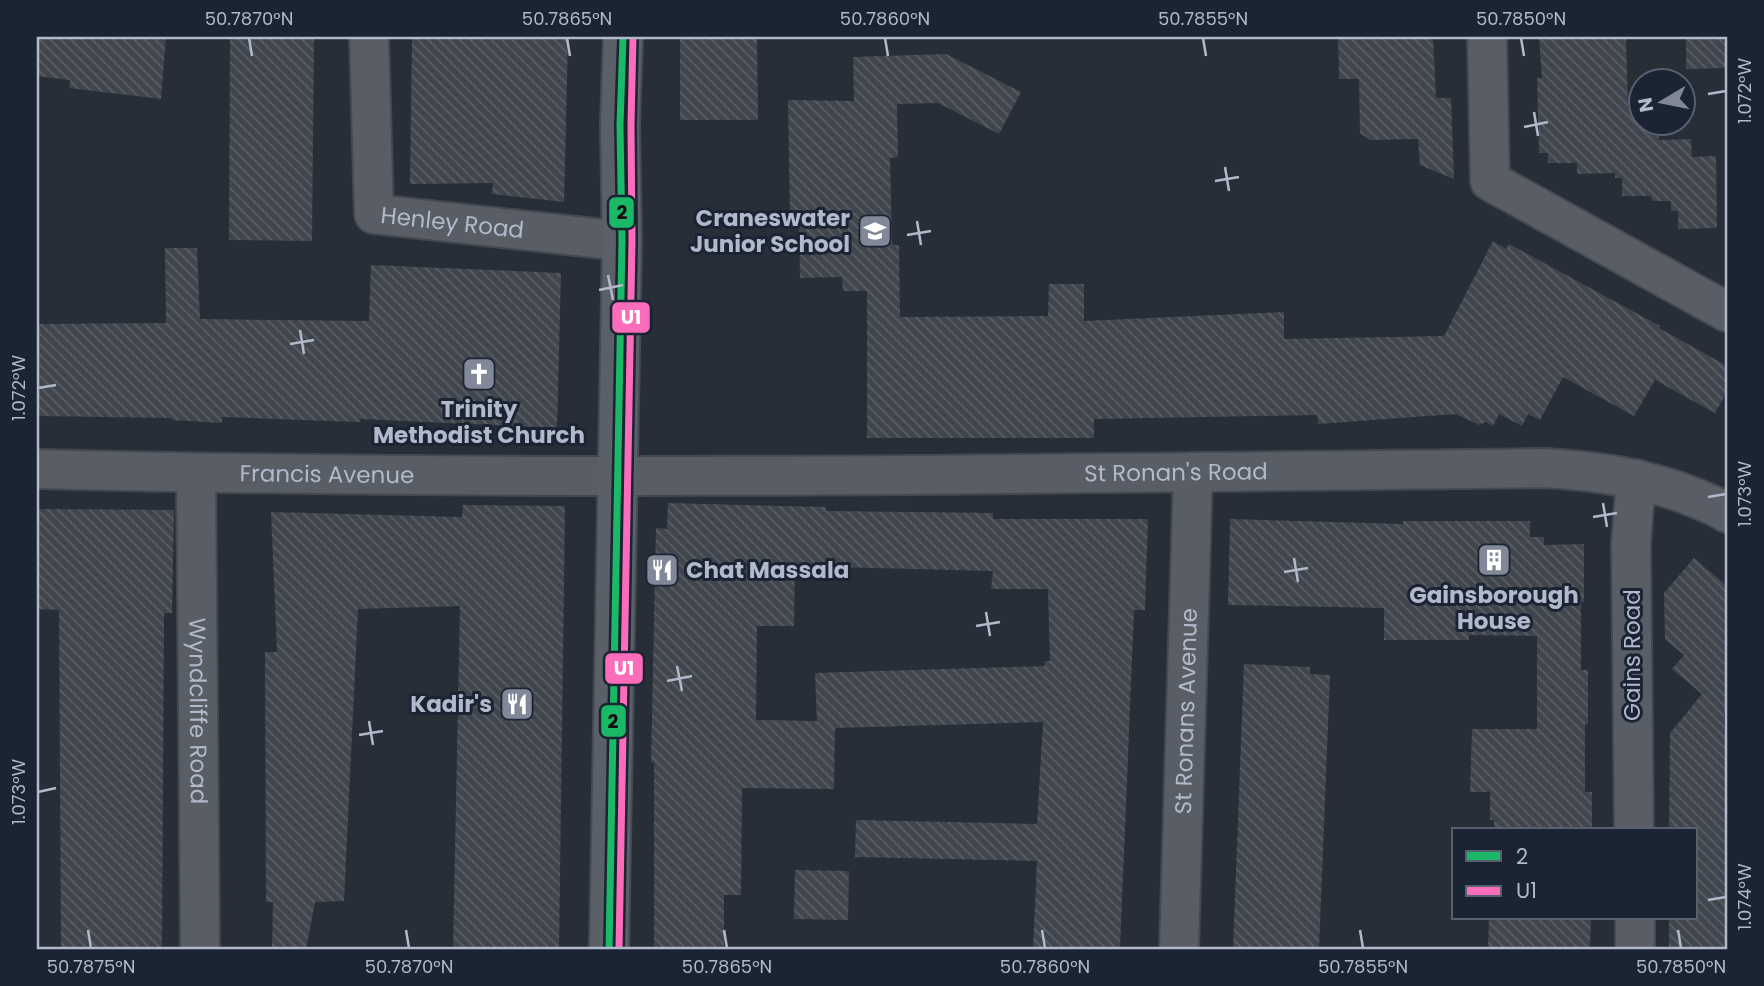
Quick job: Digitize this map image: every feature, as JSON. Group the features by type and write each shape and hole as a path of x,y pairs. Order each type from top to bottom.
{"main road":[{"path":"609,949 622,241 620,125 623,37"}],"street":[{"name":"Henley Road","path":"369,37 374,214 622,241"},
{"path":"1487,37 1490,181 1727,313"},
{"name":"St Ronan's Road","path":"618,476 1545,468 1601,472 1636,479 1677,491 1727,513"},
{"name":"Francis Avenue","path":"37,469 618,476"},
{"name":"St Ronans Avenue","path":"1180,949 1193,472"},
{"name":"Wyndcliffe Road","path":"196,473 200,949"},
{"name":"Gains Road","path":"1634,828 1631,544 1636,479"},
{"path":"1634,920 1635,949"}],"building":[{"path":"37,37 166,37 161,99 69,88 70,80 37,76"},
{"path":"230,37 314,37 312,241 229,240"},
{"path":"412,37 568,37 564,202 492,194 493,183 410,184"},
{"path":"680,37 757,37 758,120 680,120"},
{"path":"1338,37 1433,37 1436,98 1451,98 1454,179 1420,165 1418,139 1370,140 1360,133 1359,79 1339,79"},
{"path":"1539,37 1626,37 1628,136 1659,136 1659,140 1691,139 1692,157 1716,156 1717,228 1678,229 1678,211 1671,211 1671,201 1652,201 1651,196 1622,196 1622,178 1615,178 1615,173 1577,174 1577,163 1548,163 1548,153 1539,153 1537,78 1542,78"},
{"path":"1686,37 1727,37 1727,68 1698,69 1698,66 1686,66"},
{"path":"946,54 1021,92 999,134 938,103 897,104 898,157 890,158 892,244 899,246 900,317 1048,316 1049,284 1084,284 1084,321 1284,312 1284,339 1444,336 1493,241 1506,249 1509,244 1660,326 1659,328 1727,366 1727,392 1715,413 1655,380 1634,416 1563,377 1540,420 1528,414 1522,426 1499,414 1493,426 1486,422 1479,425 1456,414 1318,424 1317,415 1094,419 1094,438 867,438 867,291 843,291 842,277 800,278 799,225 790,226 788,100 854,101 853,57"},
{"path":"165,248 197,248 200,319 369,321 371,265 561,273 557,428 360,419 360,422 222,417 222,423 172,418 37,416 37,324 166,323"},
{"path":"668,503 826,507 826,511 993,513 993,519 1148,519 1145,610 1134,610 1120,949 1033,949 1037,861 855,857 856,820 1037,824 1043,722 835,728 834,789 742,788 741,895 724,895 724,949 654,949 654,762 651,763 656,528 667,529","holes":["795,566 993,571 991,589 1048,589 1050,661 1045,661 1045,666 815,673 817,721 756,720 757,626 794,626"]},
{"path":"463,505 565,506 559,949 453,949 460,606 358,609 344,901 315,902 306,949 272,949 273,902 266,902 265,652 277,652 271,512 462,517"},
{"path":"37,509 174,510 172,613 164,613 162,949 61,949 59,610 37,609"},
{"path":"1230,519 1403,524 1403,521 1530,521 1530,537 1544,537 1544,545 1584,544 1581,670 1588,670 1585,792 1592,792 1592,828 1494,828 1494,820 1490,820 1490,792 1470,792 1472,729 1537,729 1537,636 1469,635 1469,640 1384,640 1384,608 1228,605"},
{"path":"1694,558 1727,586 1727,715 1724,712 1727,949 1669,949 1669,920 1698,920 1698,828 1669,828 1670,733 1702,694 1672,669 1684,655 1665,639 1664,593"},
{"path":"1244,664 1310,667 1310,674 1330,675 1319,949 1233,949"},
{"path":"795,870 849,871 848,920 794,919"},
{"path":"1489,920 1591,920 1590,949 1488,949"}],"transit line":[{"name":"2","path":"609,949 622,241 620,125 623,37"},
{"name":"U1","path":"619,949 632,241 633,37"}],"place":[{"name":"Craneswater Junior School","path":"875,231"},
{"name":"Trinity Methodist Church","path":"479,374"},
{"name":"Gainsborough House","path":"1494,560"},
{"name":"Chat Massala","path":"662,570"},
{"name":"Kadir's","path":"517,704"}]}
